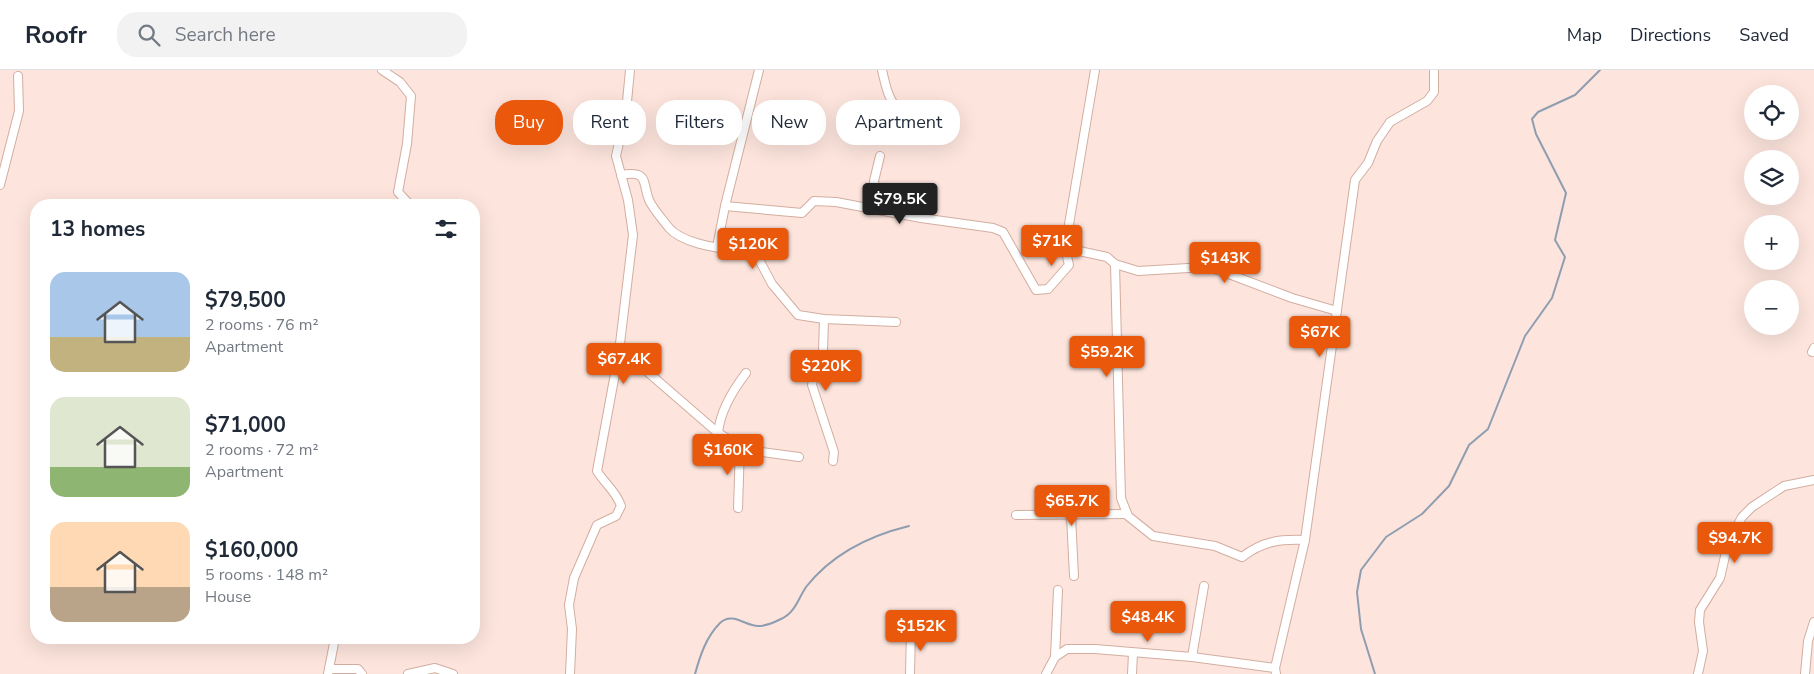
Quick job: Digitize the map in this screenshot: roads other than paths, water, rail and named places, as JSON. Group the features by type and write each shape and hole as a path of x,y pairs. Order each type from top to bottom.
{"street":[{"path":"382,70 400,82 411,96 407,144 398,192 404,199"},
{"path":"570,674 572,629 569,605 574,578 597,525 616,516 621,506 617,494 602,481 597,472 619,352 633,235 616,156 626,112 630,70"},
{"path":"717,247 724,206 759,70"},
{"path":"882,70 886,92 890,100"},
{"path":"724,206 802,213 814,202 836,202 875,210 993,228 1003,232 1036,290 1048,289 1069,265 1065,248 1095,70"},
{"path":"1054,657 1067,650 1095,649 1133,654 1192,657 1276,671 1305,540 1356,180 1368,163 1377,141 1390,122 1426,101 1434,92 1434,70"},
{"path":"0,185 19,112 18,76"},
{"path":"875,210 878,201 874,181 880,156"},
{"path":"621,175 631,173 640,175 644,179 649,200 671,230 704,247 717,247 756,254 772,284 798,315 824,319 896,322"},
{"path":"1065,248 1107,257 1115,264 1138,271 1205,267 1221,271 1292,298 1337,311"},
{"path":"1115,264 1121,498 1127,514 1153,536 1215,546 1242,556 1250,550 1279,539 1305,540"},
{"path":"824,319 823,352 815,371 812,385 834,452 832,461"},
{"path":"619,352 628,355 718,433 740,446 747,450 799,457"},
{"path":"718,433 719,424 735,387 746,373"},
{"path":"738,508 740,446"},
{"path":"1698,674 1703,651 1699,622 1700,610 1720,578 1728,543 1742,517 1752,507 1784,486 1814,480"},
{"path":"1016,515 1127,514"},
{"path":"1071,516 1074,576"},
{"path":"1192,657 1204,586"},
{"path":"1046,674 1054,657 1058,590"},
{"path":"1805,674 1808,641 1814,622"},
{"path":"910,674 911,629"},
{"path":"334,644 328,671 358,669 362,674"},
{"path":"1132,674 1133,654"},
{"path":"408,674 435,668 453,674"}],"waterway":[{"path":"1375,674 1361,629 1357,592 1361,570 1386,537 1422,514 1449,486 1469,445 1488,429 1525,336 1552,298 1565,257 1555,240 1566,193 1536,134 1532,119 1538,112 1575,95 1600,70"},
{"path":"695,674 707,641 720,623 725,620 735,619 759,626 781,619 790,613 816,575 839,556 865,541 909,526"}]}
